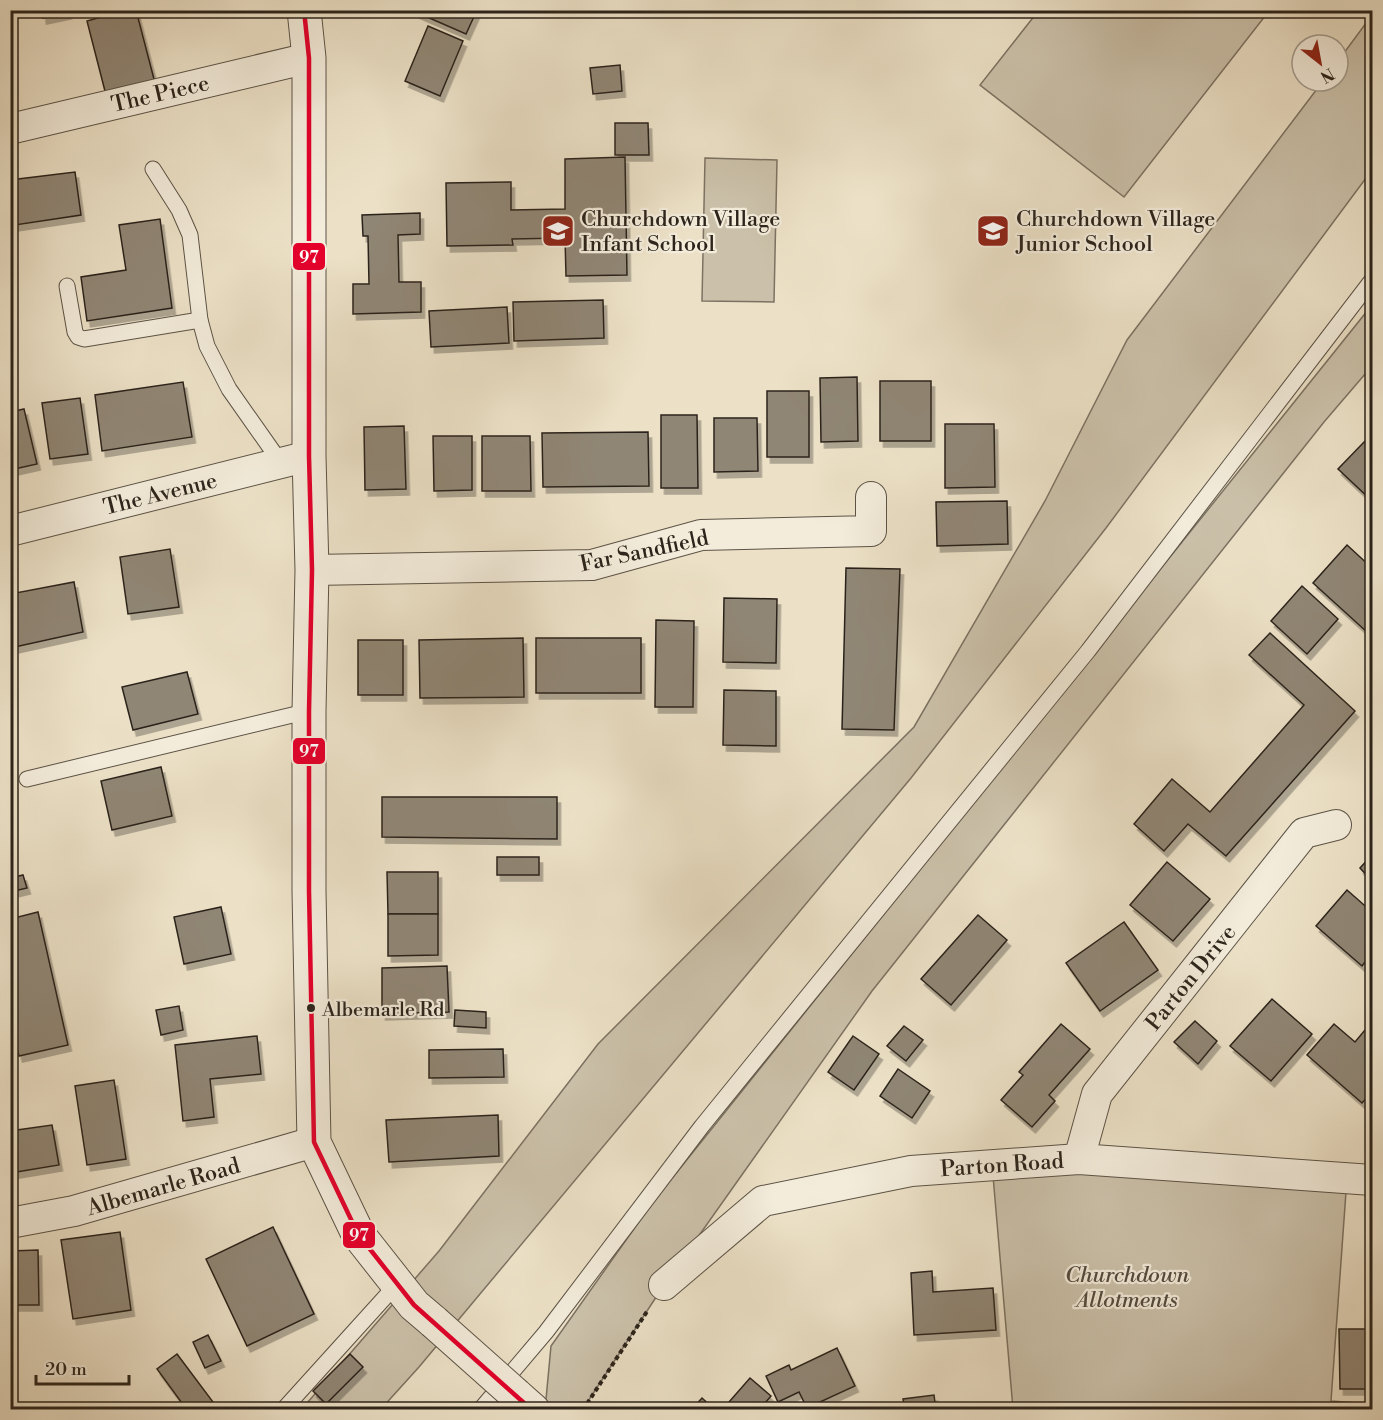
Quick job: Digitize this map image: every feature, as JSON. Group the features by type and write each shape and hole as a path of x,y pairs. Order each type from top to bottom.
{"street":[{"path":"304,10 309,58 295,460 312,570 309,891 314,1142 358,1234 397,1284 414,1305 524,1402"},
{"name":"The Piece","path":"10,129 309,58"},
{"name":"The Avenue","path":"10,531 295,460"},
{"name":"Far Sandfield","path":"312,570 592,565 701,535 871,531 871,497"},
{"name":"Parton Drive","path":"1079,1159 1097,1094 1304,833 1336,825"},
{"name":"Albemarle Road","path":"10,1223 74,1211 314,1142"},
{"name":"Parton Road","path":"664,1285 763,1201 911,1171 1079,1159 1372,1180"}],"lane":[{"path":"153,169 179,210 190,235 200,321 207,346 225,382 295,460"},
{"path":"480,1410 546,1332 702,1126 1088,651 1372,280"},
{"path":"67,286 75,332 78,337 84,339 200,321"},
{"path":"27,779 309,711"},
{"path":"283,1410 397,1284"}],"path":[{"path":"583,1410 664,1285"}],"green space":[{"path":"1039,10 1269,11 1124,197 980,85"},
{"path":"1372,15 1372,170 1106,528 911,778 419,1367 381,1409 301,1410 439,1251 598,1044 914,727 1045,501 1127,340 1314,93 1350,93 1350,45"},
{"path":"705,158 777,160 774,302 702,301"},
{"path":"1372,305 1372,366 1324,422 872,991 664,1285 583,1409 545,1410 551,1346 653,1202"},
{"name":"Churchdown Allotments","path":"992,1164 1347,1178 1331,1401 1372,1404 1372,1409 1013,1409"}],"building":[{"path":"42,10 67,10 68,13 43,18"},
{"path":"126,10 136,10 155,83 106,95 87,21"},
{"path":"411,10 477,10 466,34"},
{"path":"428,26 463,41 440,96 405,81"},
{"path":"620,65 622,91 593,94 590,68"},
{"path":"615,123 648,123 649,155 615,155"},
{"path":"625,157 627,275 566,276 565,238 512,239 513,245 447,246 446,183 511,182 511,210 565,209 565,159"},
{"path":"75,172 81,215 15,225 10,180"},
{"path":"420,213 420,234 398,235 399,282 421,282 421,312 353,314 353,284 369,284 368,236 363,236 362,215"},
{"path":"160,219 172,308 87,321 81,277 126,270 119,225"},
{"path":"603,300 604,338 514,341 513,302"},
{"path":"507,307 509,343 431,347 429,311"},
{"path":"857,377 858,441 821,442 820,378"},
{"path":"880,381 931,381 931,441 880,441"},
{"path":"183,382 192,437 102,451 95,395"},
{"path":"767,391 809,391 809,457 767,457"},
{"path":"80,398 88,454 50,459 42,403"},
{"path":"24,409 37,464 10,470 10,412"},
{"path":"661,415 697,415 698,488 661,488"},
{"path":"714,418 757,418 758,471 714,472"},
{"path":"945,424 994,424 995,487 945,488"},
{"path":"404,426 406,489 365,490 364,427"},
{"path":"648,432 649,486 543,487 542,433"},
{"path":"433,436 472,436 472,490 434,491"},
{"path":"482,436 530,436 531,491 482,491"},
{"path":"1365,441 1372,448 1372,501 1338,469"},
{"path":"1007,501 1008,544 937,546 936,502"},
{"path":"1347,545 1372,568 1372,628 1368,633 1313,583"},
{"path":"170,549 179,607 128,614 120,557"},
{"path":"846,568 900,569 894,730 842,729"},
{"path":"74,582 83,632 10,648 10,594"},
{"path":"1302,586 1338,619 1307,654 1271,621"},
{"path":"724,598 777,599 776,663 723,662"},
{"path":"656,620 694,621 693,707 655,707"},
{"path":"1270,633 1355,711 1226,856 1188,824 1164,851 1134,824 1172,779 1210,812 1304,705 1249,655"},
{"path":"523,638 524,697 420,698 419,640"},
{"path":"536,638 641,638 641,693 536,693"},
{"path":"358,640 403,640 403,695 358,695"},
{"path":"187,672 198,714 133,730 122,687"},
{"path":"724,690 776,691 776,746 723,745"},
{"path":"161,767 172,816 112,830 101,781"},
{"path":"382,797 557,797 557,839 382,837"},
{"path":"1372,855 1372,881 1360,868"},
{"path":"497,857 539,857 539,875 497,875"},
{"path":"1167,862 1210,899 1173,941 1130,905"},
{"path":"387,872 438,872 438,914 388,914"},
{"path":"23,875 27,888 10,892 10,878"},
{"path":"1347,890 1372,912 1372,953 1362,966 1316,926"},
{"path":"221,907 231,954 184,964 174,917"},
{"path":"38,912 68,1045 19,1056 10,1020 10,919"},
{"path":"388,914 438,914 438,955 388,956"},
{"path":"978,915 1007,940 951,1005 921,979"},
{"path":"1124,922 1158,970 1100,1011 1066,963"},
{"path":"447,966 449,1012 382,1014 382,968"},
{"path":"1272,999 1312,1034 1271,1081 1230,1046"},
{"path":"179,1006 183,1030 161,1035 156,1010"},
{"path":"455,1010 486,1012 486,1028 454,1026"},
{"path":"1195,1021 1217,1041 1198,1064 1174,1042"},
{"path":"1061,1024 1090,1049 1049,1095 1055,1101 1032,1127 1001,1100 1023,1075 1019,1072"},
{"path":"1334,1024 1355,1042 1365,1030 1372,1036 1372,1092 1362,1103 1307,1055"},
{"path":"904,1026 923,1040 906,1061 887,1046"},
{"path":"257,1036 261,1074 210,1079 214,1117 183,1121 175,1045"},
{"path":"853,1036 879,1054 854,1090 828,1072"},
{"path":"503,1049 504,1077 429,1078 429,1050"},
{"path":"898,1069 930,1091 912,1118 880,1096"},
{"path":"114,1080 126,1159 87,1165 75,1086"},
{"path":"498,1115 499,1156 389,1162 386,1120"},
{"path":"52,1125 59,1165 10,1173 10,1131"},
{"path":"273,1227 314,1314 247,1346 206,1259"},
{"path":"120,1232 131,1310 73,1319 61,1240"},
{"path":"38,1250 39,1305 10,1305 10,1251"},
{"path":"932,1271 933,1292 993,1288 996,1330 914,1335 911,1273"},
{"path":"1339,1329 1372,1329 1372,1389 1340,1389"},
{"path":"208,1335 221,1361 205,1368 193,1342"},
{"path":"837,1348 855,1386 807,1408 799,1392 778,1402 766,1376 789,1365 791,1370"},
{"path":"177,1354 213,1402 202,1410 187,1410 157,1369"},
{"path":"350,1354 363,1367 326,1404 313,1391"},
{"path":"750,1378 771,1396 759,1410 722,1410"},
{"path":"934,1395 936,1410 905,1410 903,1399"},
{"path":"702,1398 715,1410 691,1410"}],"transit line":[{"name":"97","path":"304,10 309,58 309,456 312,570 309,891 314,1142 358,1234 414,1305 532,1410"}],"place":[{"name":"Churchdown Village Infant School","path":"558,231"},
{"name":"Churchdown Village Junior School","path":"993,231"},
{"name":"Albemarle Rd","path":"311,1008"}]}
